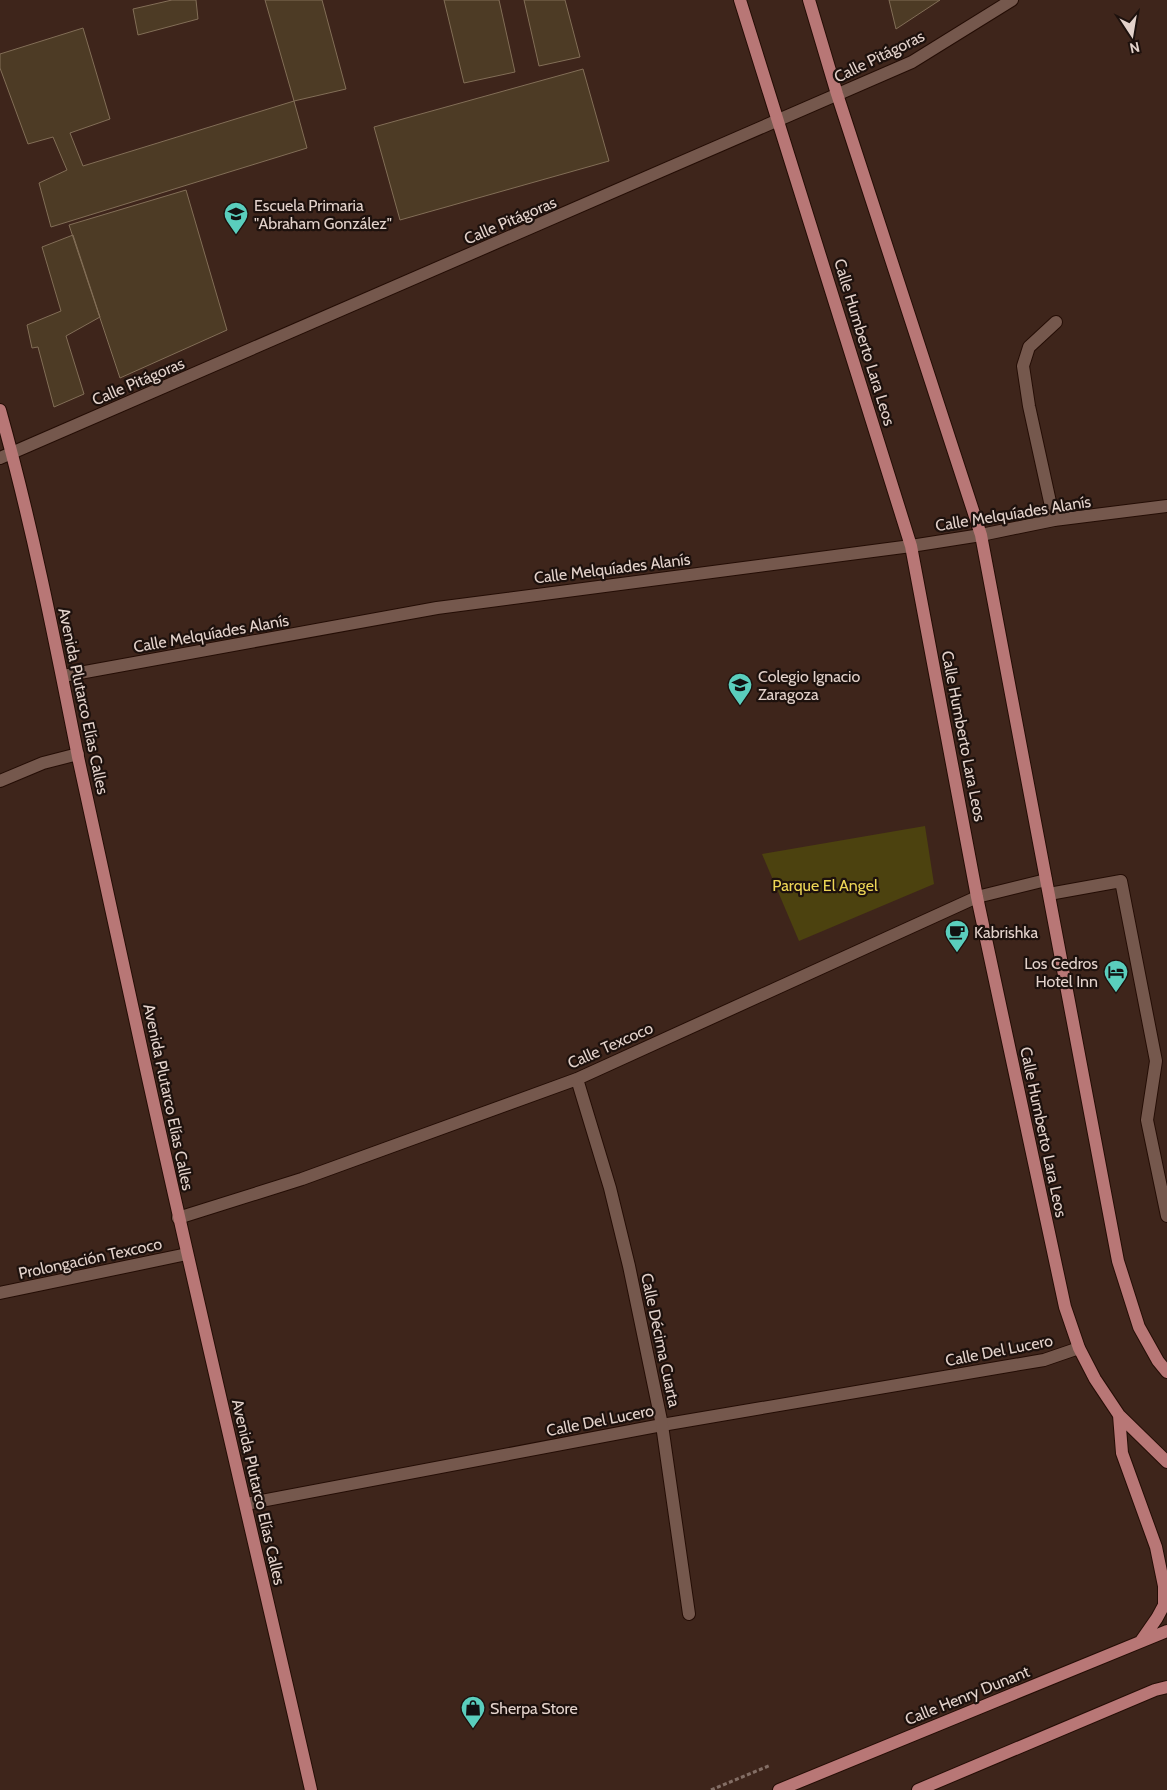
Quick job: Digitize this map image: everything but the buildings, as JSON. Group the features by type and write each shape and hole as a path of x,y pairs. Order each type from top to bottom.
{"main road":[{"name":"Calle Humberto Lara Leos","path":"740,0 911,546 978,897 1065,1307 1079,1348 1095,1379 1119,1415 1167,1462"},
{"path":"809,0 837,94 981,535 1118,1261 1139,1327 1167,1372"},
{"name":"Avenida Plutarco Elías Calles","path":"0,410 6,456 63,676 78,754 178,1218 311,1790"},
{"path":"1119,1415 1122,1453 1156,1547 1164,1586 1164,1605 1140,1642"},
{"name":"Calle Henry Dunant","path":"779,1790 1167,1631"},
{"path":"918,1790 1146,1694 1167,1687"}],"street":[{"name":"Calle Pitágoras","path":"6,456 912,62 1012,0"},
{"path":"1054,520 1029,406 1024,366 1029,347 1056,322"},
{"name":"Calle Melquíades Alanís","path":"63,676 437,608 911,546 981,535 1054,520 1167,506"},
{"path":"0,781 43,764 78,754"},
{"name":"Calle Texcoco","path":"178,1218 302,1179 577,1079 978,897 1046,880"},
{"path":"1049,894 1121,881 1156,1061 1147,1120 1167,1216"},
{"name":"Calle Décima Cuarta","path":"577,1079 610,1188 662,1425 689,1614"},
{"name":"Prolongación Texcoco","path":"0,1293 187,1254"},
{"name":"Calle Del Lucero","path":"246,1504 662,1425 1044,1360 1079,1348"}],"green space":[{"name":"Parque El Angel","path":"925,826 934,884 799,941 762,854"}],"place":[{"name":"Escuela Primaria \"Abraham González\"","path":"236,235"},
{"name":"Colegio Ignacio Zaragoza","path":"740,706"},
{"name":"Kabrishka","path":"957,953"},
{"name":"Los Cedros Hotel Inn","path":"1116,993"},
{"name":"Sherpa Store","path":"473,1729"}]}
